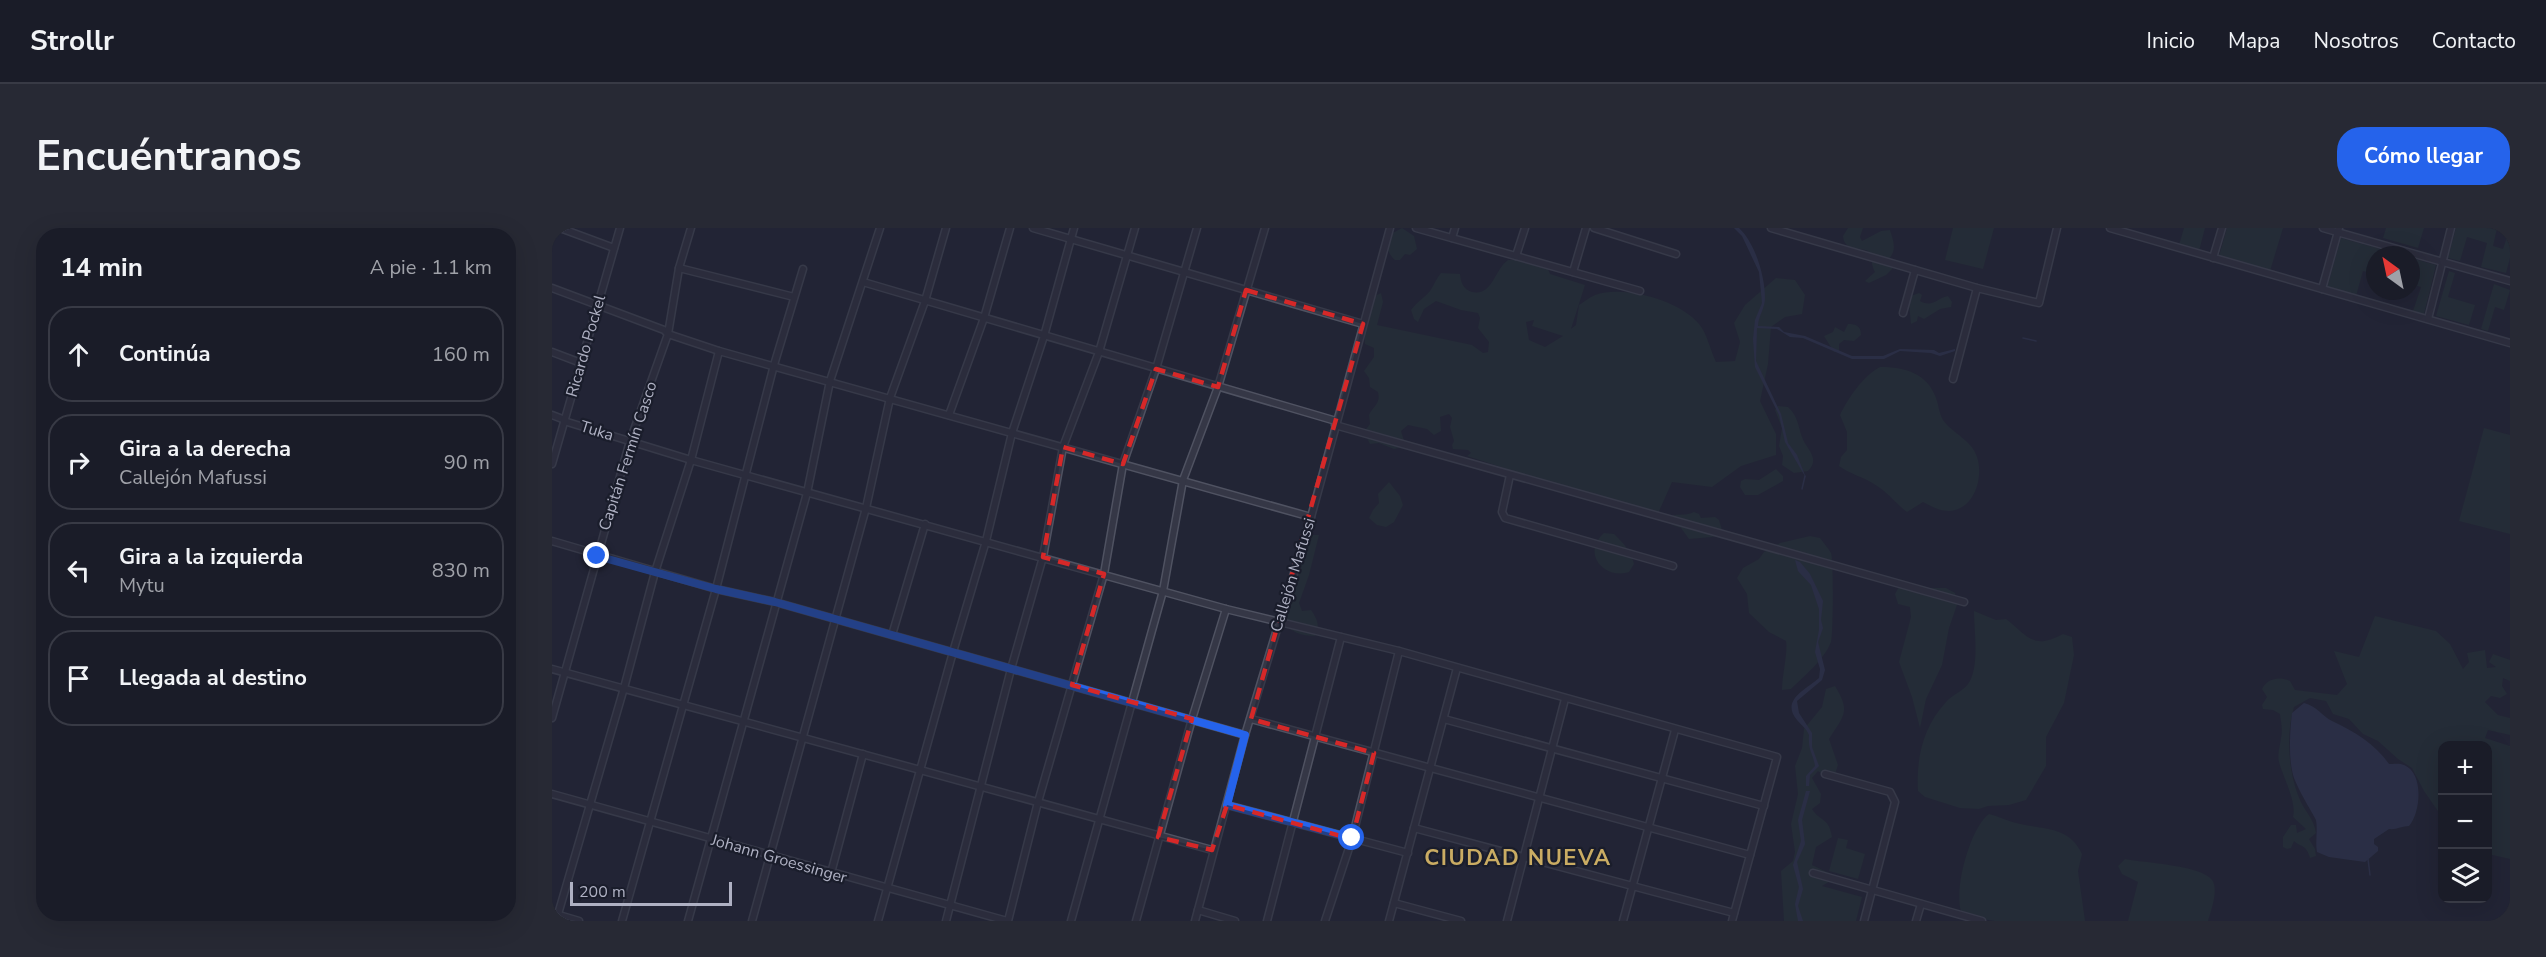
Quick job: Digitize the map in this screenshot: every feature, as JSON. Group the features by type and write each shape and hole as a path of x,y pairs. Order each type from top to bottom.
{"street":[{"path":"560,228 614,248"},
{"name":"Ricardo Pockel","path":"552,464 620,228"},
{"name":"Capitán Fermín Casco","path":"552,718 630,441 668,334 679,268 691,228"},
{"path":"688,921 807,493 830,381 880,228"},
{"path":"752,921 866,508 890,398 925,301 946,228"},
{"path":"949,415 984,318 1010,228"},
{"path":"1033,228 1363,324"},
{"path":"878,921 986,541 1012,433 1044,336 1074,228"},
{"path":"946,921 1011,669 1043,557 1064,447 1099,352 1135,228"},
{"path":"1008,921 1038,802 1104,574 1123,464 1156,369 1197,228"},
{"path":"1071,921 1163,591 1183,480 1218,387 1265,228"},
{"name":"Callejón Mafussi","path":"1195,921 1212,850 1227,805 1277,623 1311,517 1390,228"},
{"path":"1416,228 1640,291"},
{"path":"1452,238 1455,228"},
{"path":"1516,256 1525,228"},
{"path":"1573,272 1586,228"},
{"path":"1594,228 1676,254"},
{"path":"1771,228 1977,288 2039,303 2057,228"},
{"path":"2110,228 2510,343"},
{"path":"2213,258 2222,228"},
{"path":"2323,228 2338,230 2510,281"},
{"path":"2428,320 2451,228"},
{"path":"2322,289 2338,230"},
{"path":"679,268 794,297"},
{"path":"622,921 716,589 774,365 803,269"},
{"path":"1903,313 1915,270"},
{"path":"863,282 1510,475 1964,602"},
{"path":"552,288 664,330 668,334 719,351 1311,517"},
{"path":"1953,379 1977,288"},
{"path":"579,921 556,916 624,688 654,572 691,460 719,351"},
{"path":"552,352 581,363"},
{"name":"Tuka","path":"552,415 691,460 807,493 926,524 1277,623 1288,623 1399,651 1777,757 1764,806"},
{"path":"1510,475 1502,513 1505,518 1673,566"},
{"path":"892,635 926,524"},
{"path":"552,541 654,572 775,602 1245,735"},
{"path":"1136,921 1192,719 1226,609"},
{"path":"1267,921 1341,637"},
{"path":"1325,921 1352,838 1399,651"},
{"path":"1389,921 1456,668"},
{"path":"552,669 1212,850"},
{"path":"1507,921 1565,699"},
{"path":"1251,719 1750,855"},
{"path":"1444,719 1764,806 1732,921"},
{"path":"1623,921 1675,730"},
{"path":"831,873 862,754"},
{"path":"1825,774 1890,792 1895,802 1864,921"},
{"name":"Johann Groessinger","path":"552,794 1008,921"},
{"path":"1227,805 1408,853"},
{"path":"1414,828 1734,913"},
{"path":"1813,873 1982,921"},
{"path":"1394,903 1461,921"},
{"path":"1916,921 1921,904"},
{"path":"1198,910 1235,921"}],"highlighted area":[{"path":"1246,290 1363,324 1251,719 1374,753 1352,839 1227,805 1212,850 1158,837 1192,719 1072,685 1104,574 1043,557 1063,447 1123,464 1156,369 1218,387"}],"shaded area":[{"path":"1402,228 1414,236 1417,249 1410,255 1405,254 1400,260 1395,260 1389,252 1388,238 1389,235"},
{"path":"1848,228 1863,228 1860,237 1862,241 1881,231 1890,230 1894,246 1893,253 1888,260 1893,268 1886,275 1869,283 1865,281 1875,272 1870,256 1868,251 1852,248 1846,244 1843,236"},
{"path":"1953,228 1994,228 1983,269 1945,260"},
{"path":"2184,228 2205,228 2199,251 2179,245"},
{"path":"2227,228 2283,228 2270,271 2219,256"},
{"path":"2386,228 2424,228 2419,246 2383,238"},
{"path":"2456,228 2497,228 2493,246 2503,249 2510,228 2510,258 2506,273 2481,267 2487,243 2467,237 2460,261 2448,258"},
{"path":"2341,238 2370,246 2366,246 2366,272 2363,271 2356,296 2327,288"},
{"path":"1508,260 1527,260 1546,264 1550,274 1585,285 1571,329 1576,325 1579,305 1595,295 1607,292 1635,293 1665,302 1690,315 1699,324 1716,362 1735,361 1740,342 1734,323 1745,305 1776,278 1795,280 1805,295 1802,314 1785,317 1771,327 1768,364 1760,401 1776,434 1776,455 1741,466 1712,487 1672,482 1656,518 1467,456 1471,453 1468,450 1453,449 1454,441 1450,427 1452,418 1449,414 1440,417 1441,431 1434,435 1427,429 1408,425 1401,431 1405,444 1402,447 1394,449 1379,443 1370,444 1364,432 1370,424 1369,415 1378,402 1379,396 1378,392 1370,387 1369,378 1364,371 1374,357 1374,348 1365,344 1364,330 1369,321 1373,297 1381,293 1383,302 1377,325 1472,345 1483,353 1488,352 1489,342 1478,328 1480,318 1478,313 1436,301 1424,309 1418,322 1414,319 1411,310 1430,291 1441,273 1460,274 1462,283 1469,291 1479,292 1489,286","holes":["1534,320 1532,326 1563,336 1545,347 1529,340 1526,322"]},
{"path":"2420,261 2436,265 2424,314 2413,311 2417,300 2420,300"},
{"path":"2449,271 2455,273 2448,297 2475,305 2469,325 2436,316"},
{"path":"2494,284 2510,290 2504,310 2495,307 2488,331 2481,329"},
{"path":"1919,293 1922,295 1920,301 1924,303 1935,302 1948,296 1952,302 1951,307 1940,309 1924,319 1918,316 1917,321 1911,324 1909,303 1911,296"},
{"path":"1848,324 1858,326 1861,335 1854,341 1844,340 1839,344 1839,351 1834,352 1824,336 1833,332 1835,327 1844,332"},
{"path":"1880,367 1898,368 1921,377 1932,389 1943,420 1975,451 1979,465 1978,483 1971,499 1965,505 1958,509 1945,511 1923,502 1907,512 1879,487 1839,466 1841,457 1847,450 1847,432 1840,415 1857,388 1868,375"},
{"path":"1778,406 1788,407 1796,418 1802,437 1813,458 1812,466 1808,471 1794,473 1782,465 1783,456 1779,446 1782,428 1775,410"},
{"path":"2484,428 2510,435 2510,534 2459,521"},
{"path":"1776,469 1783,476 1783,481 1758,495 1745,495 1740,487 1741,481 1759,480"},
{"path":"1389,482 1400,496 1403,505 1394,522 1386,527 1377,525 1369,518 1379,503 1378,494"},
{"path":"1694,512 1701,518 1715,517 1719,520 1723,533 1712,537 1689,539 1681,528 1672,525 1667,518"},
{"path":"1604,533 1614,534 1629,551 1634,564 1629,572 1611,572 1598,563 1595,549 1597,541"},
{"path":"1308,535 1319,535 1299,603 1302,611 1311,610 1318,623 1315,636 1297,633 1282,621"},
{"path":"1810,536 1820,538 1831,553 1833,598 1831,642 1824,655 1808,673 1791,689 1782,690 1786,641 1769,632 1749,613 1747,594 1737,578 1743,568 1759,559 1764,552 1780,543"},
{"path":"1902,581 1919,588 1946,588 1955,593 1958,602 1949,628 1942,665 1926,699 1920,728 1899,662 1911,617 1910,607 1898,604 1895,594"},
{"path":"1974,611 1996,620 2006,619 2026,636 2038,641 2053,639 2063,634 2072,637 2074,655 2064,703 2046,737 2046,766 2026,800 1979,809 1960,808 1925,797 1918,791 1918,767 1927,732 1946,702 1966,686 1972,677 1975,659"},
{"path":"2375,616 2436,631 2450,644 2463,669 2469,662 2467,653 2485,650 2487,668 2496,667 2489,662 2493,654 2510,660 2510,681 2503,678 2502,686 2507,694 2500,698 2491,696 2485,702 2498,715 2510,718 2510,735 2488,730 2485,738 2510,746 2510,859 2492,855 2492,741 2438,741 2438,811 2412,768 2378,741 2363,734 2349,719 2333,714 2326,701 2310,698 2294,707 2291,717 2289,751 2298,795 2315,828 2316,833 2309,839 2316,856 2310,858 2305,848 2294,841 2291,848 2283,847 2283,837 2291,825 2296,825 2297,833 2306,829 2293,817 2293,804 2279,762 2278,753 2282,732 2280,714 2273,710 2263,709 2262,705 2267,697 2262,689 2270,680 2282,679 2290,681 2295,690 2337,695 2347,684 2334,651 2359,657"},
{"path":"1835,686 1844,708 1842,719 1829,739 1838,765 1835,774 1826,776 1818,771 1812,778 1821,794 1820,803 1812,809 1829,826 1832,837 1816,847 1812,865 1831,874 1832,880 1822,886 1862,897 1856,921 1784,921 1781,871 1793,861 1795,852 1791,824 1798,794 1795,766 1802,748 1804,729 1822,707 1826,689"},
{"path":"1989,814 2016,823 2054,830 2070,838 2082,854 2078,871 2085,921 1995,921 1963,916 1959,893 1964,862 1975,833"},
{"path":"1838,838 1848,840 1846,848 1865,854 1858,879 1829,871"},
{"path":"2125,859 2172,865 2206,875 2212,880 2215,889 2208,921 2128,921 2138,882 2122,874 2118,866"}],"water":[{"path":"1734,228 1739,228 1745,234 1761,270 1765,298 1758,326 1779,327 1784,332 1805,336 1852,356 1883,356 1900,349 1934,350 1939,353 1955,349 1955,351 1940,356 1931,353 1900,351 1884,359 1852,359 1803,338 1790,337 1777,329 1757,328 1756,361 1781,414 1788,443 1797,455 1806,478 1785,442 1779,415 1755,367 1753,339 1755,320 1762,303 1759,272 1742,236"},
{"path":"1795,560 1800,562 1810,574 1823,601 1821,620 1823,628 1818,642 1825,670 1822,680 1797,701 1799,713 1812,733 1812,747 1819,766 1810,775 1809,786 1806,786 1806,776 1815,766 1809,745 1809,735 1797,720 1792,707 1797,696 1819,678 1820,669 1815,652 1819,630 1819,609 1811,585 1798,571"},
{"path":"2304,703 2364,739 2389,764 2404,765 2415,776 2419,793 2413,820 2409,826 2389,829 2374,839 2378,851 2365,862 2329,857 2317,852 2316,820 2296,784 2291,763 2292,713"},
{"path":"1806,791 1810,791 1802,820 1805,844 1797,862 1803,889 1798,906 1803,921 1798,921 1795,904 1799,887 1793,865 1801,841 1798,820"}],"waterway":[{"path":"2023,338 2036,341"},
{"path":"1802,489 1805,476"},
{"path":"2368,859 2370,875"}],"district":[{"name":"CIUDAD NUEVA","path":"1518,858"}],"route":[{"path":"597,556 716,589 775,602 1245,735 1227,805 1352,838"}]}
